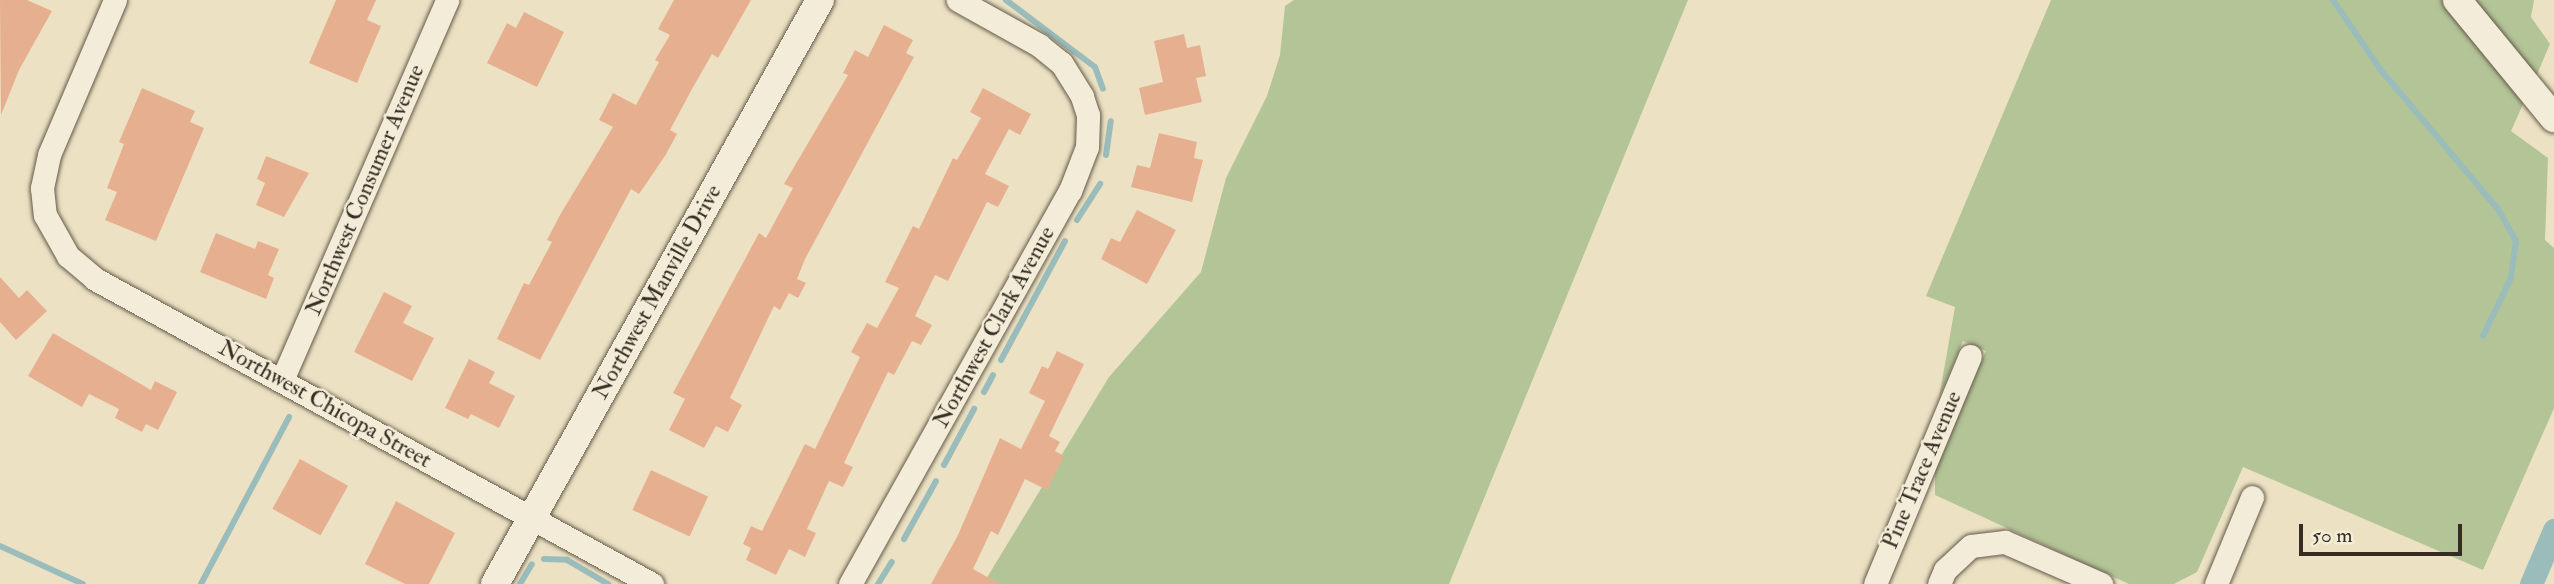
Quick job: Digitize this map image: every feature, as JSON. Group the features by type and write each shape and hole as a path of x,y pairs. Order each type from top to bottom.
{"street":[{"name":"Northwest Chicopa Street","path":"115,0 49,155 42,188 54,237 95,279 652,584"},
{"name":"Northwest Consumer Avenue","path":"282,380 447,0"},
{"name":"Northwest Manville Drive","path":"495,584 820,0"},
{"name":"Northwest Clark Avenue","path":"850,584 1082,167 1088,115 1074,78 1061,62 1039,45 958,0"},
{"path":"2457,0 2554,118"},
{"name":"Pine Trace Avenue","path":"1875,584 1970,356"},
{"path":"2216,584 2252,497"},
{"path":"1939,584 1945,570 1971,546 2005,542 2101,584"}],"green space":[{"path":"1294,0 1688,0 1449,584 983,584 1109,377 1201,272 1226,178 1267,96 1280,55 1285,6"},
{"path":"2051,0 2443,0 2524,102 2511,131 2548,158 2545,240 2554,248 2554,408 2483,570 2243,467 2197,572 2174,584 2129,584 1935,495 1935,470 1986,351 1963,341 1939,398 1955,307 1926,296"},
{"path":"2471,0 2534,0 2531,17 2550,44 2535,79"}],"building":[{"path":"0,0 27,0 52,11 19,70 1,115"},
{"path":"336,0 376,0 367,20 381,26 357,83 309,63"},
{"path":"674,0 751,0 718,58 712,54 692,89 670,130 677,134 665,156 639,194 631,189 540,360 497,339 524,283 529,285 552,242 547,240 560,215 613,127 599,120 613,93 636,105 659,62 655,60 670,35 658,29"},
{"path":"524,12 564,32 537,87 487,63 507,23 516,28"},
{"path":"884,25 913,40 906,53 914,57 805,259 797,279 806,283 798,298 789,293 780,310 774,306 730,398 742,405 728,432 716,426 704,448 669,430 685,399 673,393 759,233 766,238 793,188 784,184 848,75 843,73 855,50 868,57"},
{"path":"1184,34 1187,48 1200,45 1206,76 1196,78 1202,102 1145,115 1139,88 1163,82 1154,41"},
{"path":"142,88 195,111 190,122 204,128 156,241 105,220 117,192 107,188 124,144 119,142"},
{"path":"983,88 1031,114 1020,135 1009,129 985,174 1009,186 998,207 987,202 948,281 935,275 915,316 932,325 921,345 912,341 894,375 888,372 844,463 853,467 843,487 829,481 807,529 816,533 805,557 789,549 776,575 746,560 751,548 743,544 751,526 762,531 805,444 815,449 860,357 851,352 867,323 877,328 899,288 885,282 913,226 919,229 953,158 957,160 981,118 970,112"},
{"path":"1159,133 1197,142 1194,158 1203,160 1192,202 1131,187 1137,165 1150,168"},
{"path":"266,156 309,173 284,217 256,205 265,183 257,179"},
{"path":"1137,210 1176,230 1147,284 1101,259 1111,238 1120,242"},
{"path":"216,233 255,249 258,241 279,249 268,275 274,278 266,299 200,272"},
{"path":"0,277 19,298 27,290 47,311 16,340 0,322"},
{"path":"384,292 412,306 403,323 434,338 412,381 354,352"},
{"path":"53,333 151,390 155,381 177,392 158,430 146,424 142,432 115,418 119,409 89,394 82,407 28,376"},
{"path":"1057,351 1084,364 1049,436 1060,442 1055,451 1064,456 1047,490 1025,479 998,535 991,531 973,569 1000,584 931,584 958,535 1000,438 1021,449 1045,401 1029,393 1042,366 1048,369"},
{"path":"469,359 495,372 489,383 515,396 499,428 471,414 468,419 445,408"},
{"path":"300,459 348,486 320,536 272,509"},
{"path":"651,470 708,497 690,537 632,510"},
{"path":"396,501 455,533 429,584 405,584 365,564"}],"waterway":[{"path":"1006,0 1095,67 1103,89"},
{"path":"2333,0 2380,69 2498,209 2516,241 2511,278 2483,336"},
{"path":"1106,155 1111,121"},
{"path":"1077,220 1100,184"},
{"path":"1001,360 1065,241"},
{"path":"984,392 993,375"},
{"path":"944,465 974,409"},
{"path":"201,584 289,417"},
{"path":"904,539 936,481"},
{"path":"2531,584 2554,530"},
{"path":"0,546 83,584"},
{"path":"544,559 567,560 608,584"},
{"path":"878,584 892,562"},
{"path":"520,584 532,564"}]}
